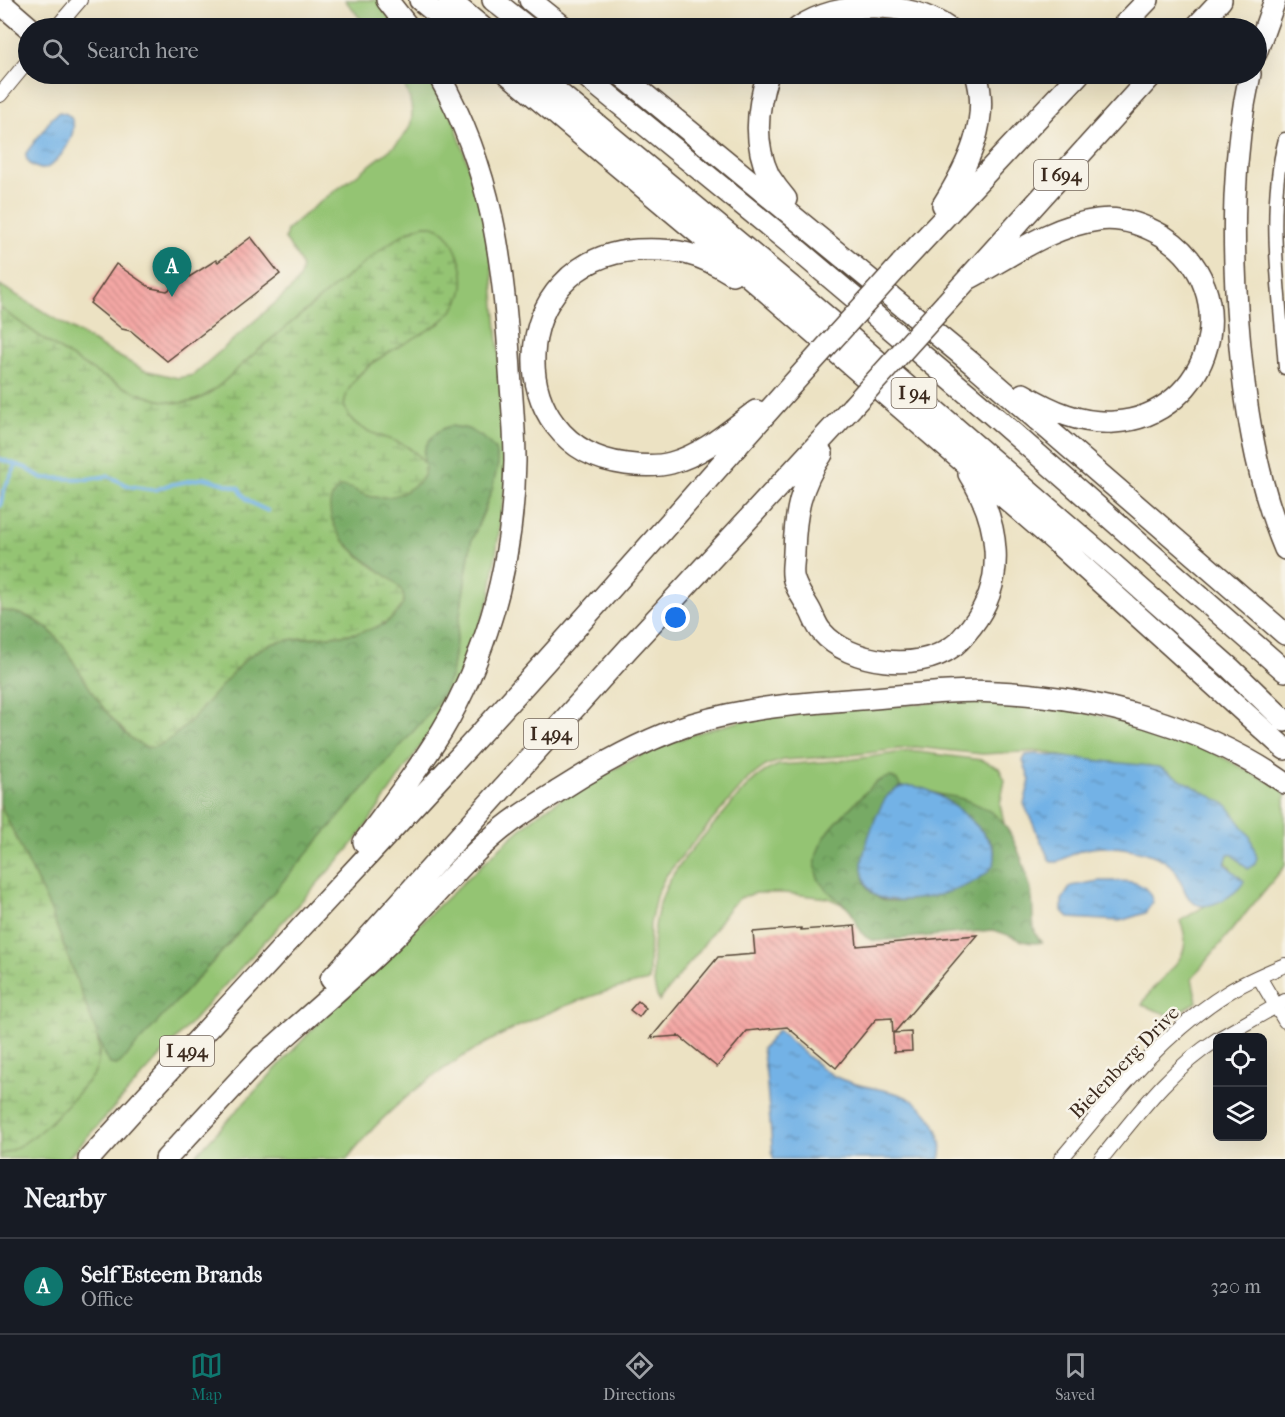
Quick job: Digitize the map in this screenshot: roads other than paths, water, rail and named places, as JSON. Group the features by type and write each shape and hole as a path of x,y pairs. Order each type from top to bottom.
{"highway":[{"path":"387,0 401,18"},
{"path":"420,0 442,18"},
{"path":"449,0 471,18"},
{"path":"494,0 516,18"},
{"path":"530,0 552,18"},
{"path":"1131,18 1148,0"},
{"path":"1204,18 1221,0"},
{"path":"1267,24 1275,0"},
{"path":"813,18 836,9 868,2 913,8 933,18"},
{"path":"285,943 359,849 416,771 446,725 486,633 499,591 508,542 514,485 514,434 508,317 495,222 481,170 467,132 443,84"},
{"path":"520,84 785,308 1083,566 1285,749"},
{"name":"I 94","path":"548,84 799,293 1107,559 1230,668 1285,721"},
{"name":"I 94","path":"595,84 786,240 988,411 1285,671"},
{"path":"632,84 974,365 1285,634"},
{"path":"766,84 758,118 760,146 770,176 800,220"},
{"path":"916,247 967,165 975,141 980,112 978,84"},
{"name":"I 694","path":"916,247 1070,84"},
{"name":"I 694","path":"852,407 1144,84"},
{"path":"1248,84 1240,125 1234,186 1233,232 1236,299 1243,385 1254,447 1265,494 1285,549"},
{"path":"970,278 1050,234 1089,221 1113,219 1147,228 1177,246 1198,272 1206,292 1210,312 1204,357 1187,387 1154,412 1124,420 1088,421 1056,412 974,365"},
{"name":"I 494","path":"89,1159 285,943 465,750 916,247"},
{"path":"785,308 718,265 698,255 679,250 654,249 613,253 581,269 564,282 546,304 534,339 533,366 540,398 548,413 567,436 600,458 648,466 684,459 708,447 787,390"},
{"path":"852,407 810,472 795,519 793,579 822,632 845,650 885,662 931,657 955,645 983,608 992,584 995,562 994,528 987,508 971,477 947,449"},
{"name":"I 494","path":"166,1159 254,1065 619,659 852,407"},
{"path":"254,1065 396,937 476,853 510,822 625,751 691,724 794,703 956,691 1027,694 1110,708 1164,723 1236,754 1285,783"}],"street":[{"path":"3,0 25,18"},
{"path":"65,18 80,0"},
{"path":"0,9 18,24"},
{"path":"0,95 18,73"},
{"path":"1285,139 1275,193 1275,226 1285,368"},
{"name":"Bielenberg Drive","path":"1061,1159 1130,1078 1195,1015 1228,992 1285,964"},
{"path":"1259,977 1280,1003 1285,1021"},
{"path":"1228,1033 1280,1003"},
{"path":"1101,1159 1171,1077 1213,1042"}],"water":[{"path":"59,112 68,115 73,122 70,140 51,166 44,169 37,168 28,162 26,153"},
{"path":"1035,754 1159,767 1227,805 1250,836 1257,858 1254,865 1248,869 1233,855 1228,854 1225,864 1244,881 1235,892 1222,901 1200,905 1190,900 1173,868 1155,856 1144,852 1108,847 1096,848 1082,850 1057,862 1052,862 1024,804 1030,780 1023,761 1026,755"},
{"path":"908,786 925,789 938,795 961,811 982,832 995,854 994,863 987,873 974,882 957,889 919,899 885,899 873,894 863,875 862,868 868,840 886,798 894,790"},
{"path":"1099,881 1124,881 1139,884 1150,894 1153,902 1145,913 1120,921 1069,918 1062,911 1062,900 1071,886"},
{"path":"778,1030 828,1073 863,1086 890,1091 914,1101 924,1110 936,1127 940,1136 940,1159 773,1159 762,1049"}],"waterway":[{"path":"0,459 26,468 42,478 88,479 108,476 129,486 155,490 168,485 205,478 239,488 247,499 268,511"},
{"path":"0,506 5,487 16,466"}],"place":[{"name":"Self Esteem Brands","path":"172,297"}]}
